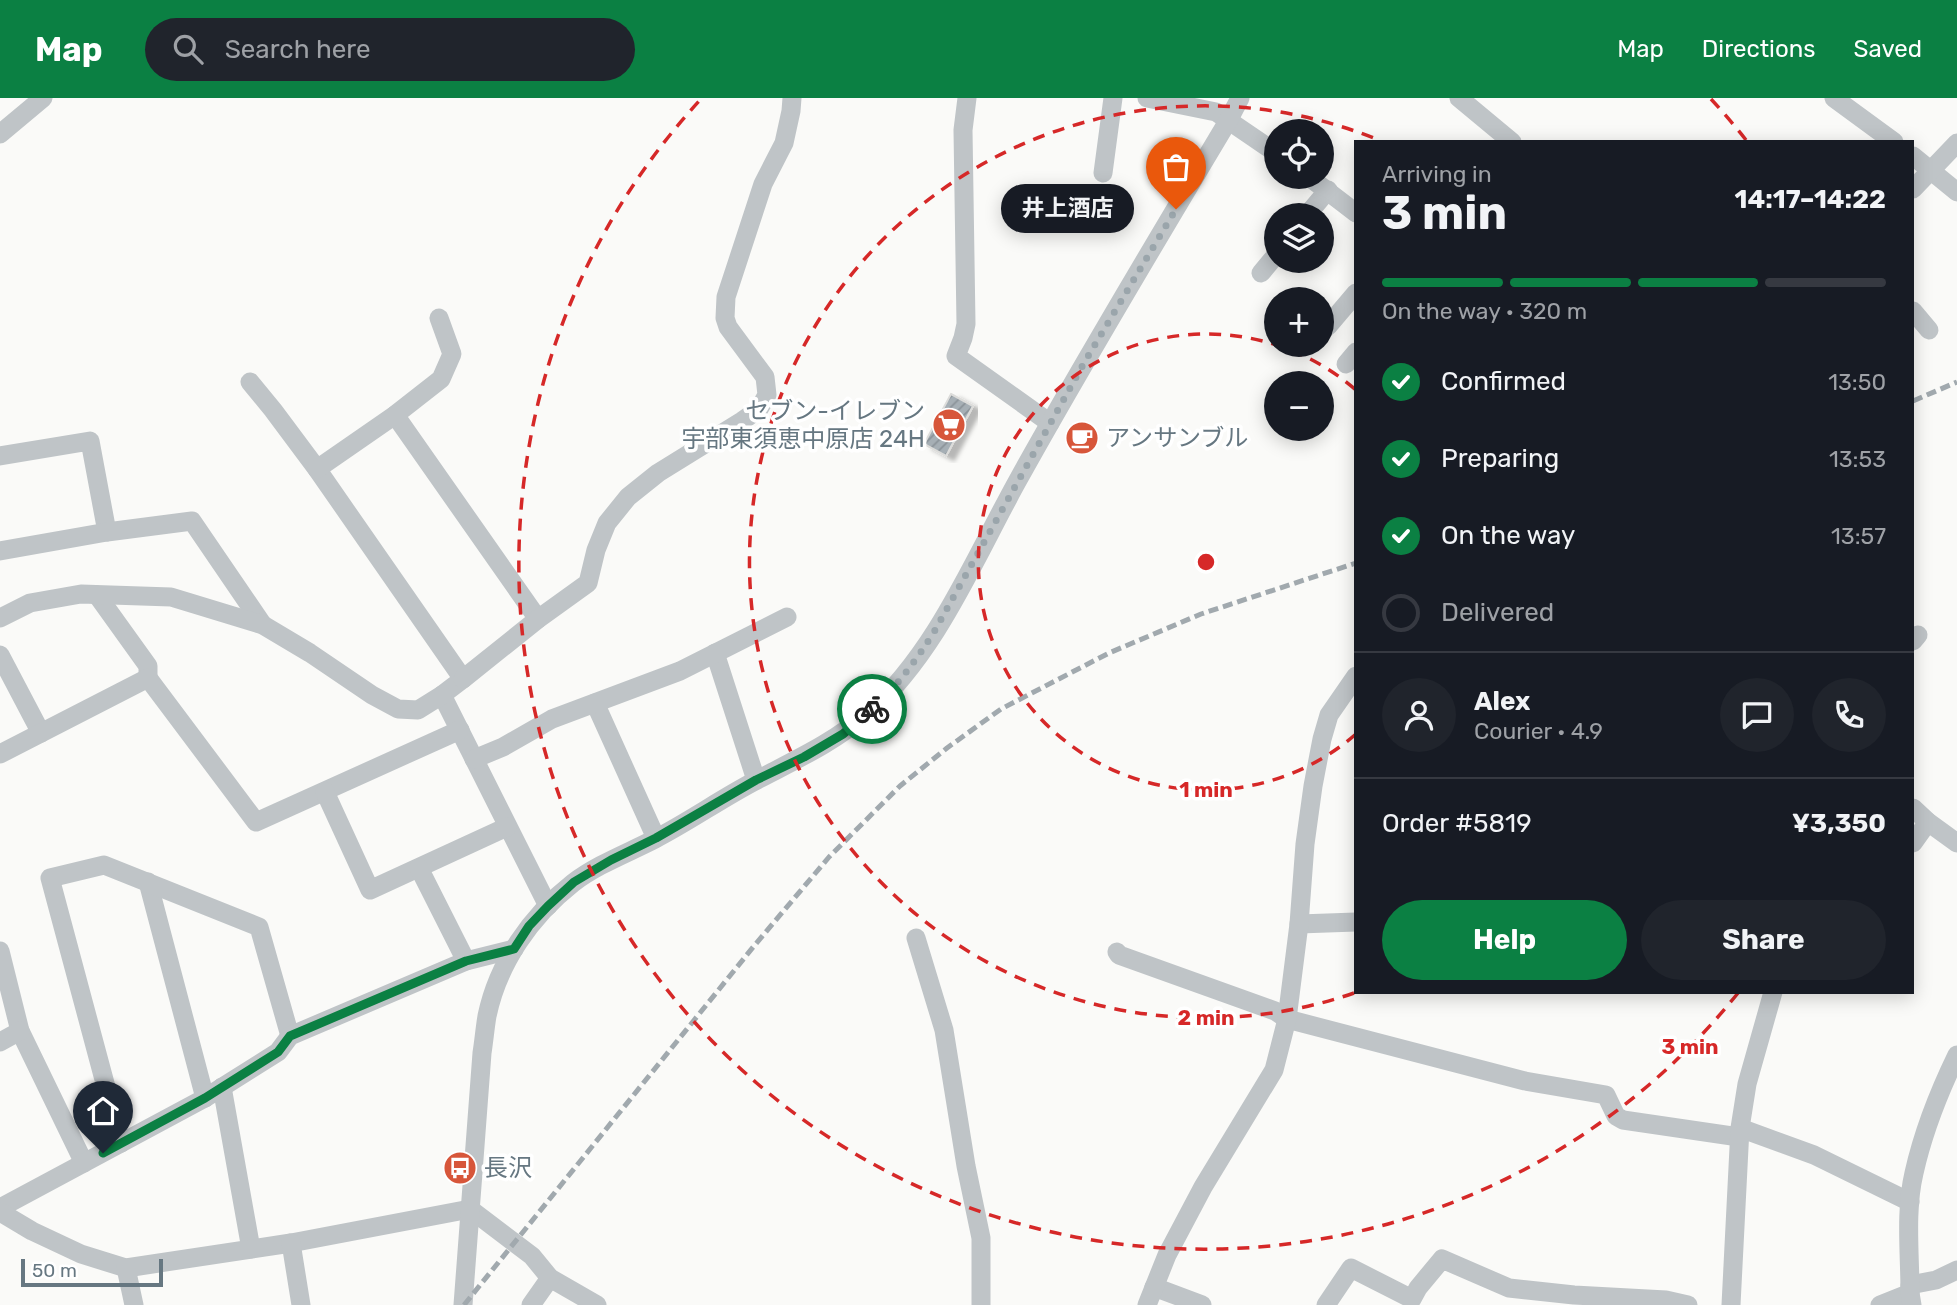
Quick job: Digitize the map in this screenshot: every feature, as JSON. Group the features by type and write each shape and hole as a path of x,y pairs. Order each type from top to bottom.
{"street":[{"path":"0,134 43,98"},
{"path":"0,618 30,603 81,594 170,597 263,625 398,709 418,710 442,695 538,618 588,583 607,523 628,497 684,455 759,409 767,396 765,377 727,327 726,297 763,184 785,143 792,98"},
{"path":"967,98 963,130 966,324 956,356 1050,423"},
{"path":"1103,173 1113,98"},
{"path":"1147,98 1216,112 1264,145"},
{"path":"463,1305 482,1053 497,982 514,949 529,926 574,882 843,734 896,687 916,661 945,613 1050,423 1240,98"},
{"path":"1459,98 1510,140"},
{"path":"1835,98 1891,140"},
{"path":"1914,188 1957,143"},
{"path":"1914,157 1957,192"},
{"path":"1317,203 1328,190 1354,211"},
{"path":"1261,273 1264,269"},
{"path":"1334,319 1354,295"},
{"path":"1914,312 1929,330"},
{"path":"317,468 395,415 441,379 452,354 439,318"},
{"path":"250,383 317,468 463,679"},
{"path":"395,415 538,618"},
{"path":"0,456 90,441 107,533"},
{"path":"0,551 192,521 263,625"},
{"path":"97,595 148,666 148,678 256,822 460,730"},
{"path":"474,759 503,747 552,719 680,671 787,617"},
{"path":"715,653 756,780"},
{"path":"0,655 41,733"},
{"path":"0,754 148,678"},
{"path":"1141,1305 1151,1296 1167,1255 1203,1187 1274,1070 1287,1019 1299,924 1305,844 1322,739 1329,715 1354,679"},
{"path":"442,695 548,906"},
{"path":"595,703 656,838"},
{"path":"325,792 370,890 507,827"},
{"path":"1914,809 1957,843"},
{"path":"1914,841 1928,822"},
{"path":"121,1143 50,878 104,865 259,927 290,1036"},
{"path":"419,868 466,961"},
{"path":"148,882 205,1098"},
{"path":"1299,924 1354,922"},
{"path":"916,938 944,1030 966,1166 981,1238 981,1305"},
{"path":"514,949 466,961 290,1036 278,1052 205,1098 0,1210 32,1231 81,1254 126,1268 291,1243 471,1209 532,1256 550,1278 597,1305"},
{"path":"0,951 20,1031 83,1163"},
{"path":"1116,952 1275,1011 1287,1019 1525,1081 1606,1095 1616,1116 1623,1120 1740,1133 1814,1155 1910,1202"},
{"path":"1731,1305 1740,1133 1747,1084 1772,994"},
{"path":"0,1042 20,1031"},
{"path":"1911,1294 1910,1202 1914,1174 1928,1126 1957,1055"},
{"path":"222,1087 251,1249"},
{"path":"291,1243 301,1305"},
{"path":"1326,1305 1351,1268 1411,1302 1418,1288 1442,1259 1508,1288 1628,1302 1666,1300 1688,1305"},
{"path":"126,1268 134,1305"},
{"path":"1880,1305 1911,1294 1957,1270"},
{"path":"531,1305 550,1278"},
{"path":"1151,1296 1202,1305"}],"building":[{"name":"セブン-イレブン 宇部東須恵中原店 24H","path":"951,394 973,406 946,456 924,444"}],"railway":[{"path":"1914,401 1957,382"},
{"path":"464,1305 754,946 829,857 900,786 1001,709 1109,653 1201,614 1354,564"}],"way so far":[{"path":"872,709 896,687 934,632 1084,363 1176,209"}],"place":[{"name":"井上酒店","path":"1176,209"},
{"name":"セブン-イレブン 宇部東須恵中原店 24H","path":"949,425"},
{"name":"アンサンブル","path":"1082,438"},
{"name":"長沢","path":"460,1168"}],"route":[{"path":"103,1153 205,1098 278,1052 290,1036 466,961 514,949 529,926 574,882 756,780 804,757 843,734 872,709"}]}
